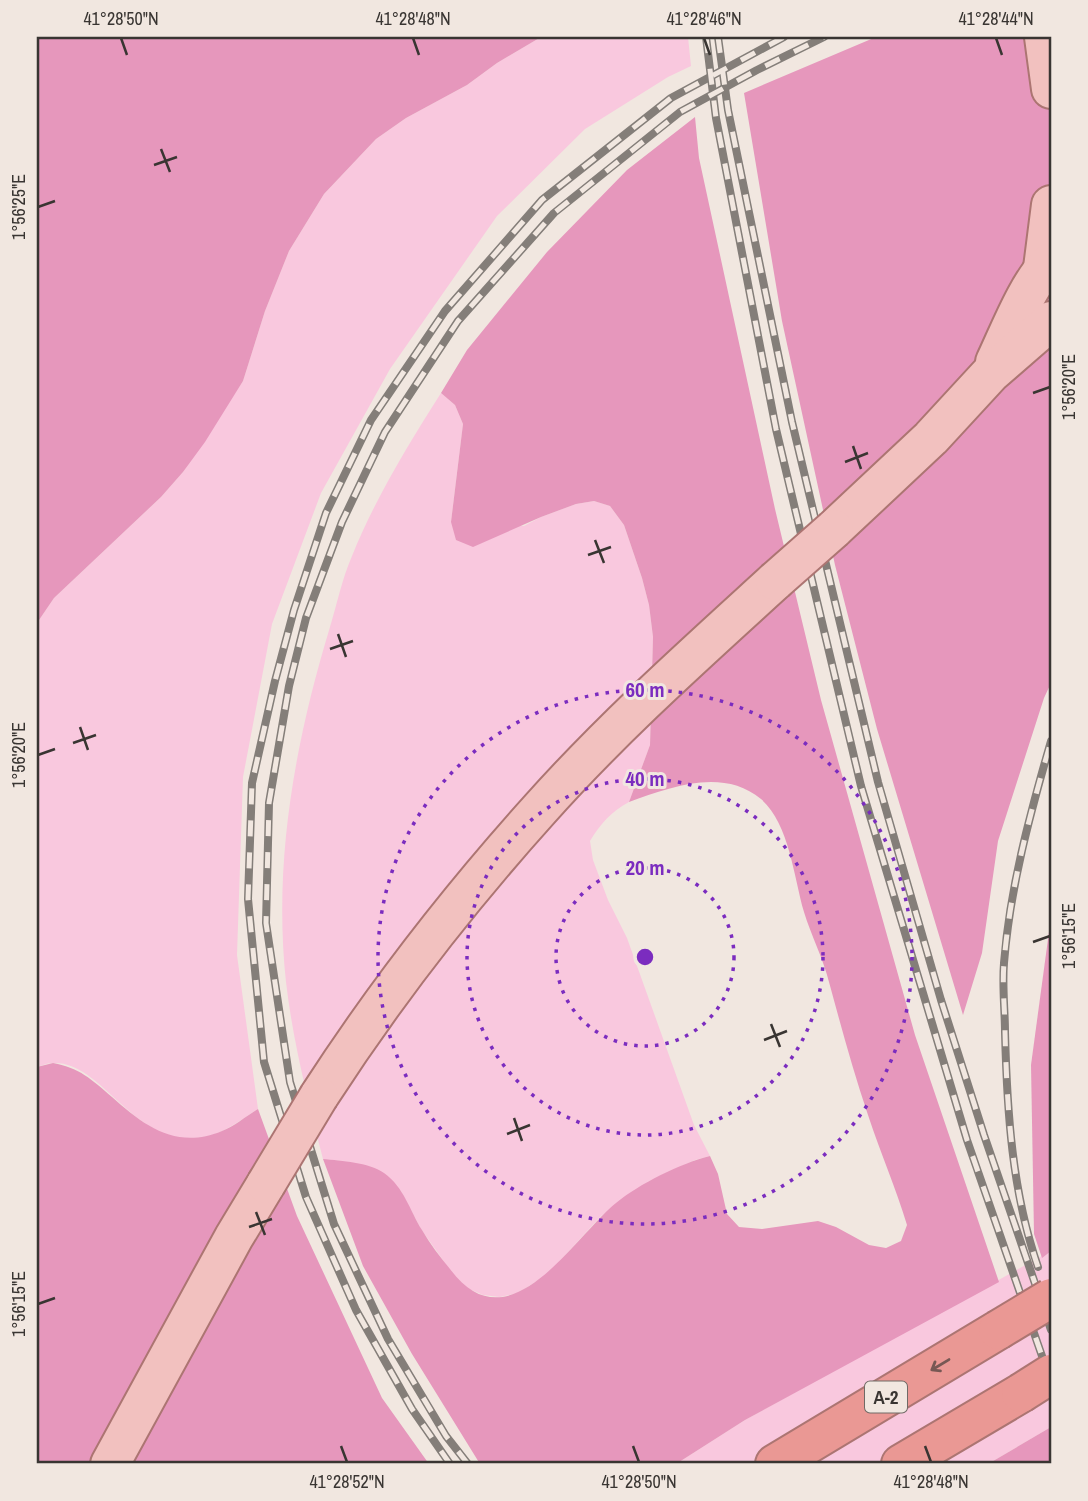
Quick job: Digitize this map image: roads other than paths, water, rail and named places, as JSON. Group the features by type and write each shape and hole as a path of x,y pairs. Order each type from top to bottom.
{"highway":[{"name":"A-2","path":"775,1464 1051,1298"},
{"path":"901,1464 1036,1383"}],"main road":[{"path":"1044,37 1051,89"},
{"path":"989,374 1047,265 1051,205"},
{"path":"110,1464 233,1237 319,1096 412,961 539,809 656,690 834,529 931,438 989,374 1051,321"}],"railway":[{"path":"706,37 716,118 776,429 861,786 967,1140 1051,1382"},
{"path":"718,37 728,110 792,422 878,782 941,1000 1051,1330"},
{"path":"450,1464 412,1409 356,1310 306,1197 264,1062 248,899 252,783 275,681 294,610 326,513 371,420 445,311 542,200 671,98 784,37"},
{"path":"468,1464 446,1436 388,1339 334,1224 290,1082 266,923 269,803 289,686 306,618 342,522 385,432 458,321 554,213 680,112 824,37"},
{"path":"1038,1267 1022,1210 1012,1151 1003,972 1016,879 1028,823 1051,741"}]}
